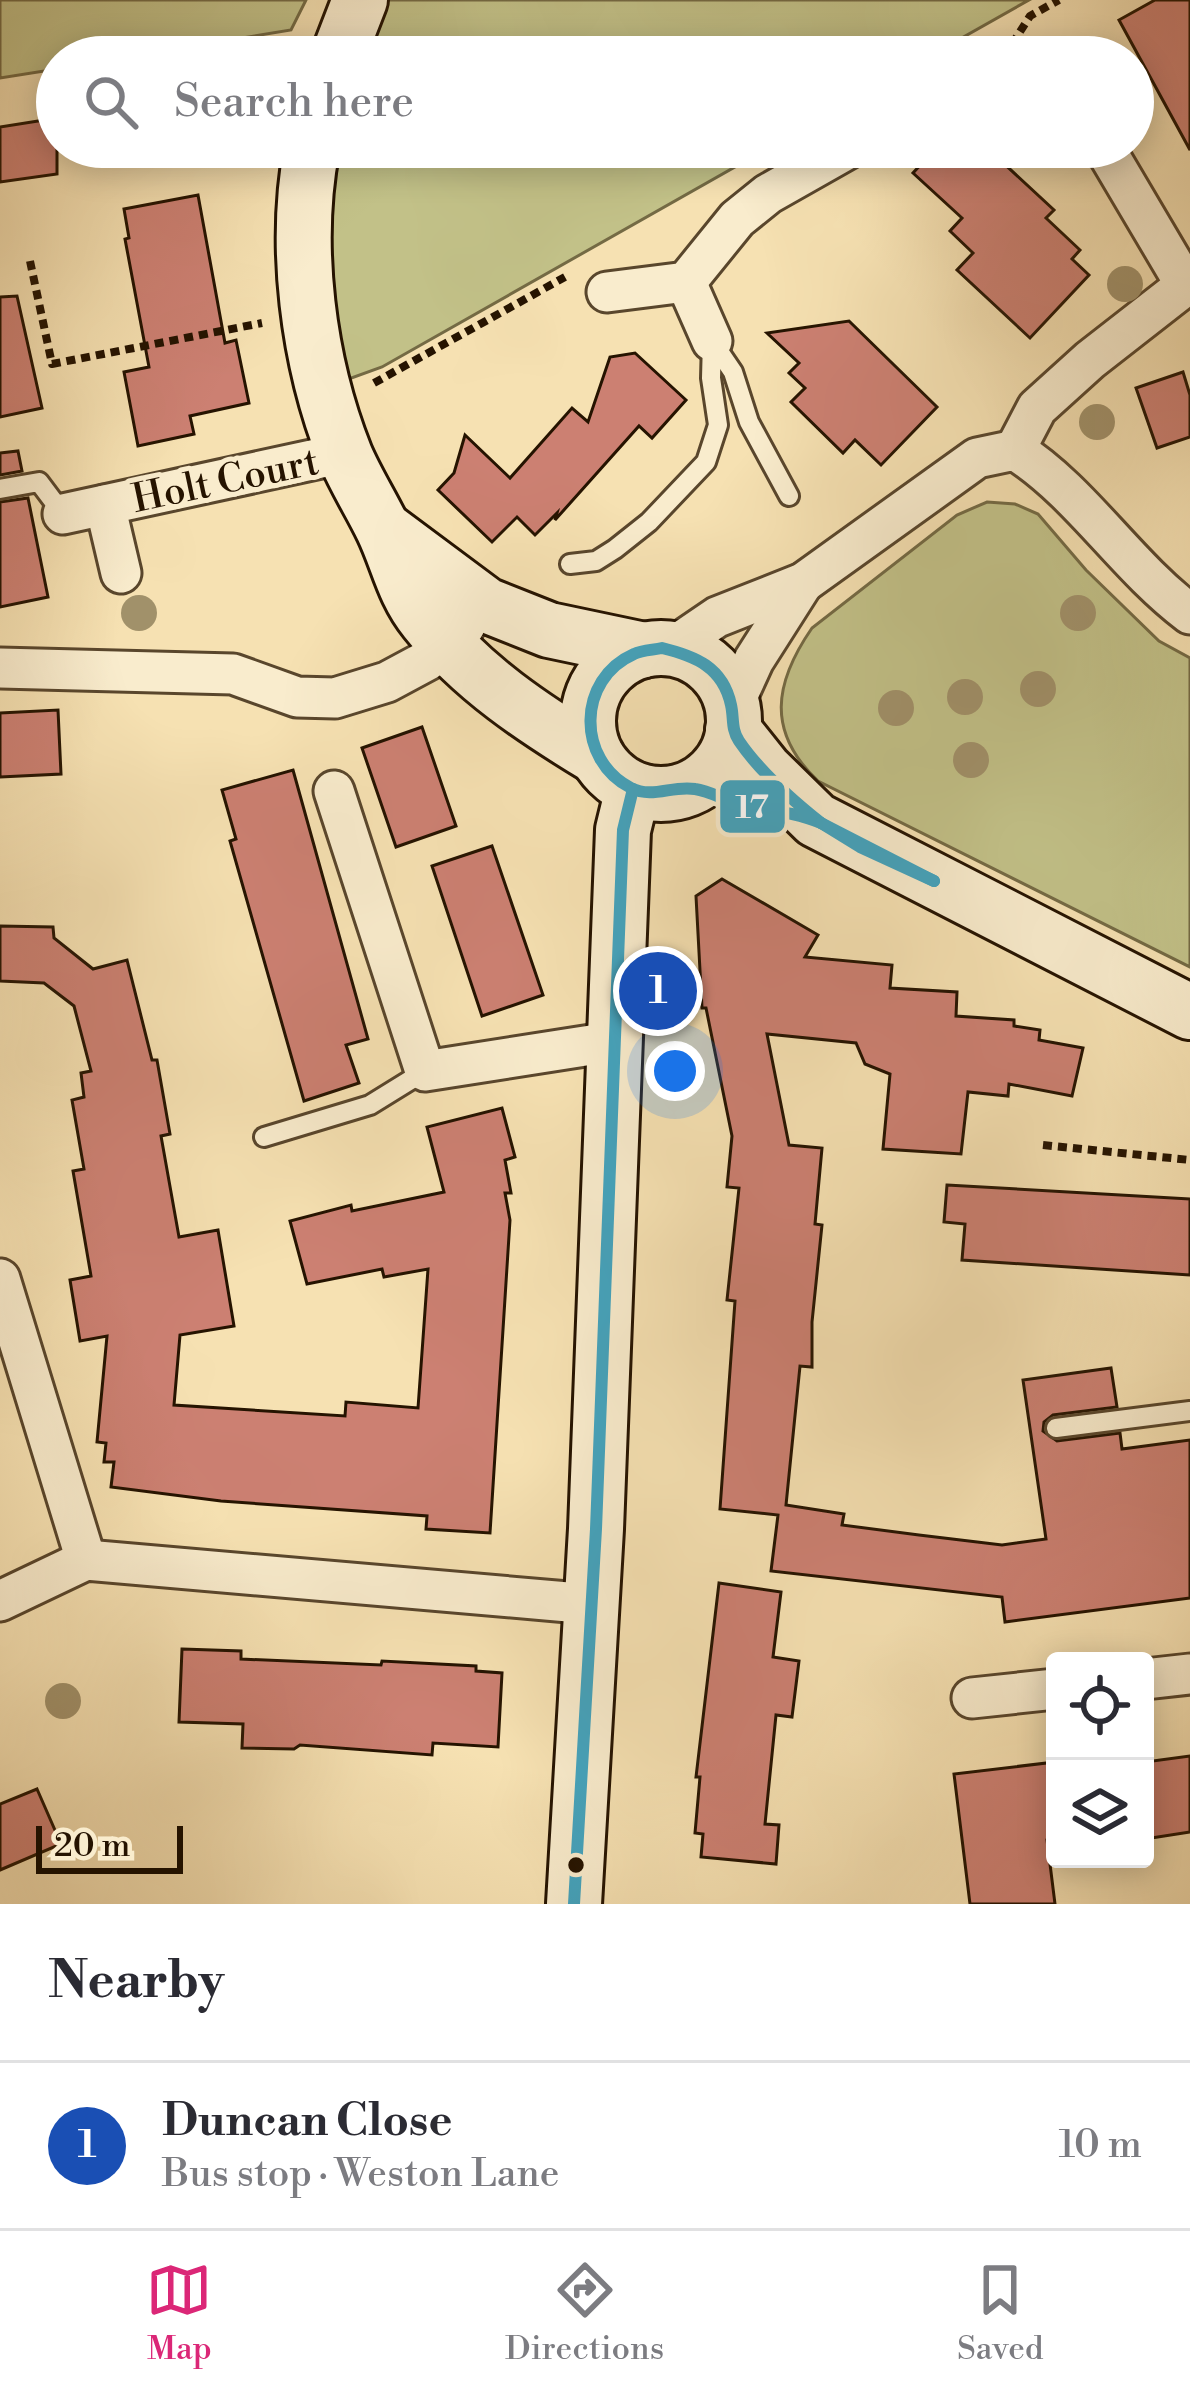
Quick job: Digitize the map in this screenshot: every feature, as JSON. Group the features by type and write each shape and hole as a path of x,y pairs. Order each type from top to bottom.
{"street":[{"path":"346,36 360,0"},
{"path":"310,168 304,251 310,314 337,430 384,530 407,593 446,644 536,721 615,773 672,794 692,788 718,765 754,660 803,583"},
{"path":"607,292 686,282 737,219 768,194 814,168"},
{"path":"1015,449 1037,408 1188,283 1117,168"},
{"path":"686,282 712,341"},
{"name":"Holt Court","path":"63,514 105,505 337,430"},
{"path":"574,1904 617,1041 623,830 615,773 589,736 593,692 623,659 657,650 717,617 803,583 977,458 1015,449 1052,474 1135,567 1190,614"},
{"name":"Holt Court","path":"105,505 121,573"},
{"path":"384,530 486,605 548,630 693,656 712,670 728,694 732,719 765,770 816,820"},
{"path":"0,668 233,674 297,697 335,698 387,682 428,661 486,605"},
{"path":"692,788 816,820 1190,1012"},
{"path":"334,791 425,1071 617,1041"},
{"path":"0,1279 86,1560"},
{"path":"0,1601 86,1560 591,1604"},
{"path":"1154,1678 1190,1674"},
{"path":"972,1698 1046,1690"}],"lane":[{"path":"712,341 734,372 749,422 789,496"},
{"path":"570,564 596,561 615,549 649,522 706,462 718,425 712,341"},
{"name":"Holt Court","path":"0,489 39,482 63,514"},
{"path":"264,1137 370,1105 425,1071"},
{"path":"1056,1428 1190,1412"}],"path":[{"path":"1017,36 1030,16 1059,0"},
{"path":"30,261 52,364 310,314"},
{"path":"337,430 584,267 607,292"},
{"path":"1043,1145 1190,1160"}],"shaded area":[{"path":"0,0 306,0 291,30 255,36 36,36 36,72 0,78"},
{"path":"378,0 1029,0 965,36 366,36"},
{"path":"335,168 733,168 382,367 346,380 333,311 328,231"},
{"path":"987,502 1015,504 1038,514 1086,570 1159,641 1190,658 1190,967 818,781 790,744 783,726 783,688 812,628 957,515"}],"building":[{"path":"1155,0 1190,0 1190,150 1154,84 1154,36 1128,36 1119,20"},
{"path":"36,121 36,168 57,168 57,174 0,182 0,127"},
{"path":"918,168 1009,168 1054,210 1046,218 1080,250 1072,259 1089,275 1030,338 957,270 973,253 950,231 962,218 913,173"},
{"path":"198,195 225,343 236,340 249,403 190,416 194,434 138,446 124,372 149,367 125,239 129,238 124,209"},
{"path":"17,296 42,408 0,417 0,297"},
{"path":"849,321 937,407 881,465 855,440 843,453 791,402 805,388 789,373 799,363 767,333"},
{"path":"635,353 686,400 652,438 639,426 555,520 557,513 535,535 517,517 492,542 438,490 454,473 465,435 510,478 572,408 588,422 610,357"},
{"path":"1183,372 1190,395 1190,437 1157,448 1136,388"},
{"path":"18,451 22,471 0,475 0,453"},
{"path":"28,498 48,597 0,607 0,502"},
{"path":"58,710 61,774 0,777 0,713"},
{"path":"422,727 456,826 396,847 362,748"},
{"path":"293,770 368,1039 346,1045 359,1083 304,1101 230,841 236,839 222,790"},
{"path":"492,846 543,995 482,1016 432,866"},
{"path":"722,879 818,935 805,957 892,965 890,988 957,992 956,1016 1014,1020 1014,1026 1040,1030 1039,1040 1083,1048 1072,1096 1009,1084 1008,1096 968,1092 961,1154 883,1149 890,1074 865,1064 856,1043 767,1034 789,1145 822,1148 812,1367 800,1366 786,1505 844,1514 842,1525 1002,1545 1046,1539 1023,1380 1111,1368 1117,1407 1053,1415 1044,1422 1043,1431 1057,1441 1120,1433 1122,1449 1190,1440 1190,1598 1005,1622 1002,1597 771,1571 778,1515 720,1509 735,1301 727,1300 739,1188 727,1187 732,1136 706,1008 702,1008 696,896"},
{"path":"0,926 53,927 54,938 93,969 127,960 152,1060 157,1060 170,1134 161,1136 179,1237 218,1230 234,1326 180,1335 174,1405 345,1416 346,1402 418,1408 428,1269 384,1277 382,1269 307,1284 290,1221 351,1205 352,1211 444,1192 427,1127 502,1108 515,1157 505,1160 510,1220 490,1533 426,1529 427,1516 221,1501 111,1487 114,1462 104,1462 106,1443 97,1442 107,1336 80,1341 70,1280 91,1276 73,1171 84,1169 72,1100 84,1097 81,1073 91,1071 74,1006 44,983 0,981"},
{"path":"947,1185 1190,1199 1190,1275 962,1260 965,1224 944,1222"},
{"path":"719,1583 781,1592 773,1657 799,1661 792,1717 776,1715 765,1824 779,1825 776,1864 701,1857 703,1834 695,1833 700,1777 696,1777"},
{"path":"182,1649 241,1651 241,1659 476,1666 476,1671 502,1673 498,1747 433,1743 432,1755 300,1745 294,1749 242,1748 243,1724 179,1722"},
{"path":"1190,1756 1190,1832 1154,1838 1154,1761"},
{"path":"1046,1763 1046,1868 1050,1868 1055,1904 970,1904 954,1774"},
{"path":"37,1789 61,1844 0,1870 0,1804"}],"transit line":[{"name":"17","path":"662,648 686,655 714,672 727,692 739,741 777,785 821,823 695,789 639,791 613,775 593,740 594,700 615,666 637,653 662,648"},
{"name":"17","path":"574,1904 596,1529 623,830 633,789"},
{"name":"17","path":"821,823 934,881"},
{"name":"17","path":"821,823 934,881"}],"place":[{"name":"Duncan Close","path":"658,991"}]}
